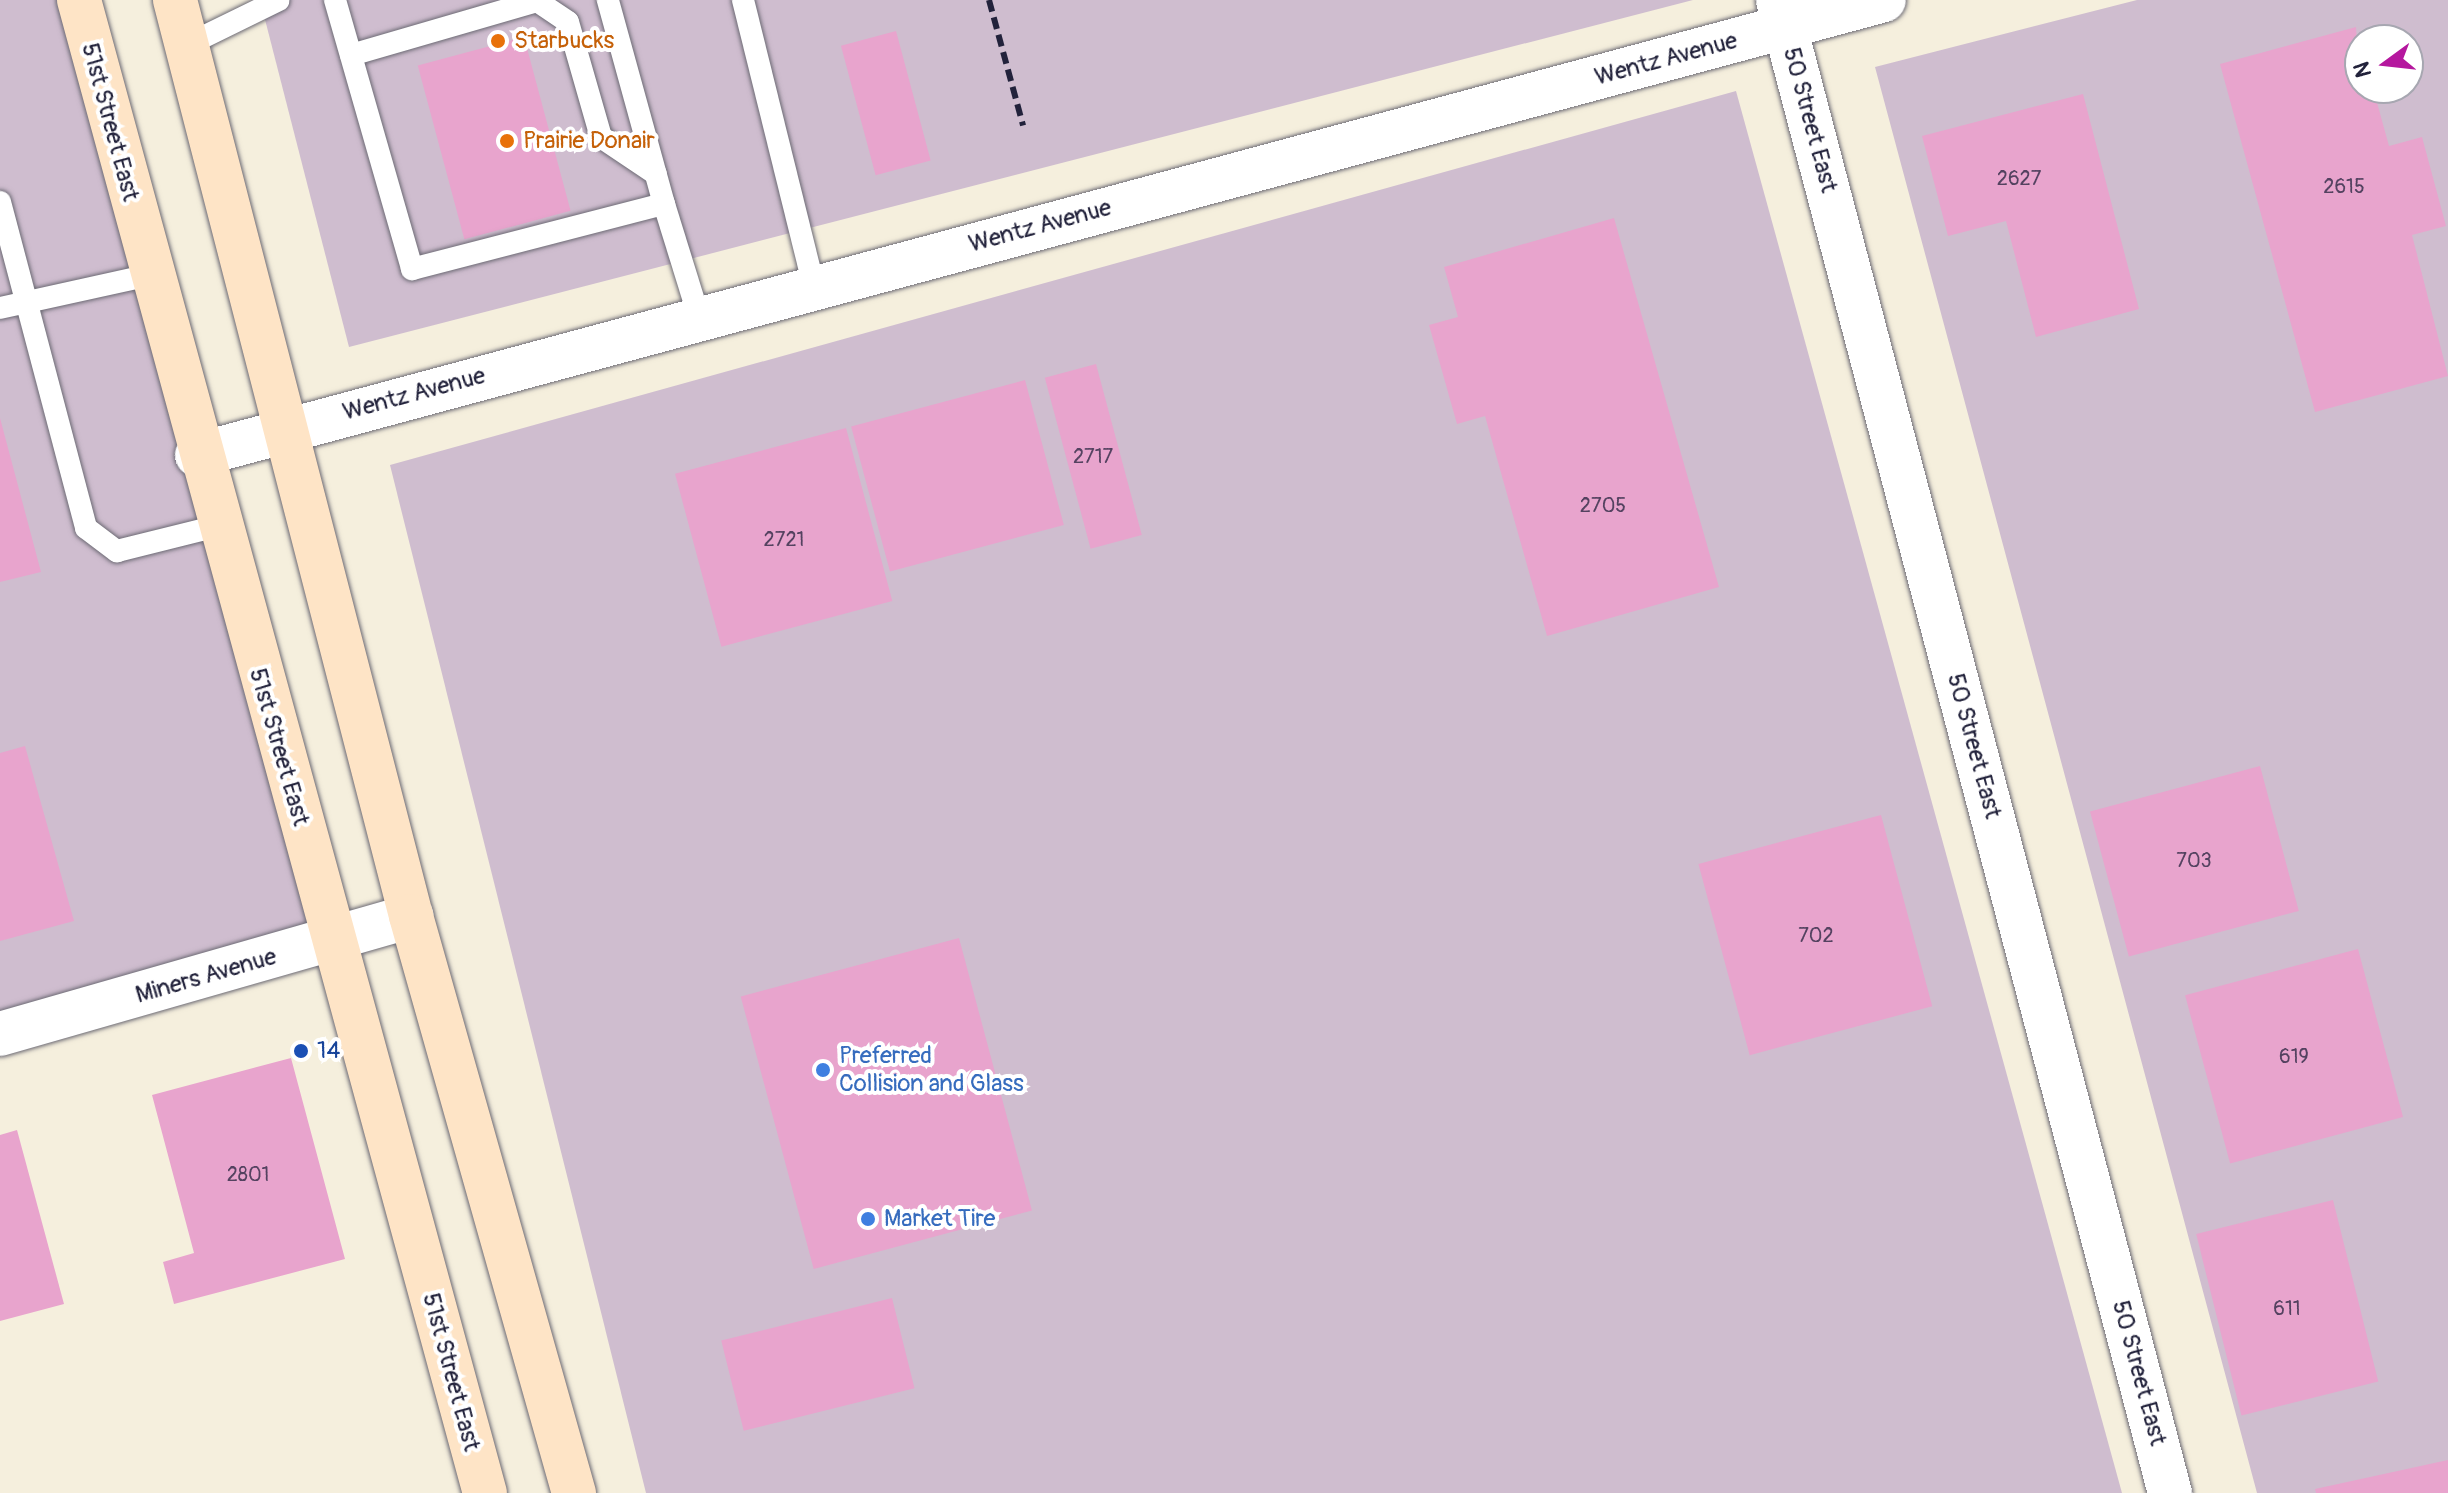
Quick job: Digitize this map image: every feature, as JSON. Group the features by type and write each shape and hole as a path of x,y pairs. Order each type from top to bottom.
{"main road":[{"name":"51st Street East","path":"79,0 197,455 485,1493"},
{"path":"175,0 411,916 574,1493"}],"street":[{"name":"Wentz Avenue","path":"197,455 287,428 814,287 1782,13 1884,0"},
{"name":"50 Street East","path":"1782,13 2170,1493"},
{"name":"Miners Avenue","path":"0,1034 411,916"}],"lane":[{"path":"187,45 279,0"},
{"path":"335,0 412,269 664,204"},
{"path":"608,0 664,204 699,317"},
{"path":"743,0 814,287"},
{"path":"351,55 537,1 568,22 601,137 656,174"},
{"path":"0,202 95,540 117,551 217,526"},
{"path":"0,308 150,275"}],"shaded area":[{"path":"0,0 79,0 333,939 0,1034"},
{"path":"260,0 1693,0 349,347"},
{"path":"2137,0 2448,0 2448,1493 2257,1493 1875,67"},
{"path":"1736,91 2122,1493 646,1493 390,465"}],"building":[{"path":"2344,30 2344,104 2377,104 2389,146 2422,137 2446,226 2412,235 2448,376 2315,412 2220,64"},
{"path":"896,31 931,160 876,175 841,46"},
{"path":"524,37 571,211 464,239 418,65"},
{"path":"2083,94 2139,309 2036,337 2006,221 1948,236 1922,136"},
{"path":"1614,218 1719,587 1547,636 1485,416 1457,424 1429,325 1458,317 1444,267"},
{"path":"1096,364 1142,535 1091,549 1045,378"},
{"path":"1025,380 1064,525 890,571 851,427"},
{"path":"0,418 41,572 0,582"},
{"path":"846,428 892,601 721,647 675,474"},
{"path":"25,746 74,921 0,941 0,753"},
{"path":"2260,766 2299,911 2129,956 2090,812"},
{"path":"1881,815 1932,1006 1750,1055 1698,864"},
{"path":"959,938 1032,1210 814,1269 741,996"},
{"path":"2358,949 2403,1117 2230,1163 2185,995"},
{"path":"291,1058 345,1259 174,1304 163,1262 194,1253 152,1095"},
{"path":"17,1130 64,1304 0,1321 0,1135"},
{"path":"2333,1200 2378,1381 2241,1416 2196,1234"},
{"path":"892,1298 914,1388 744,1431 721,1341"},
{"path":"2448,1460 2448,1493 2316,1493 2315,1489"}],"railway":[{"path":"989,0 1023,125"}],"place":[{"name":"Starbucks","path":"498,41"},
{"name":"Prairie Donair","path":"507,141"},
{"name":"14","path":"301,1051"},
{"name":"Preferred Collision and Glass","path":"823,1070"},
{"name":"Market Tire","path":"868,1219"}]}
